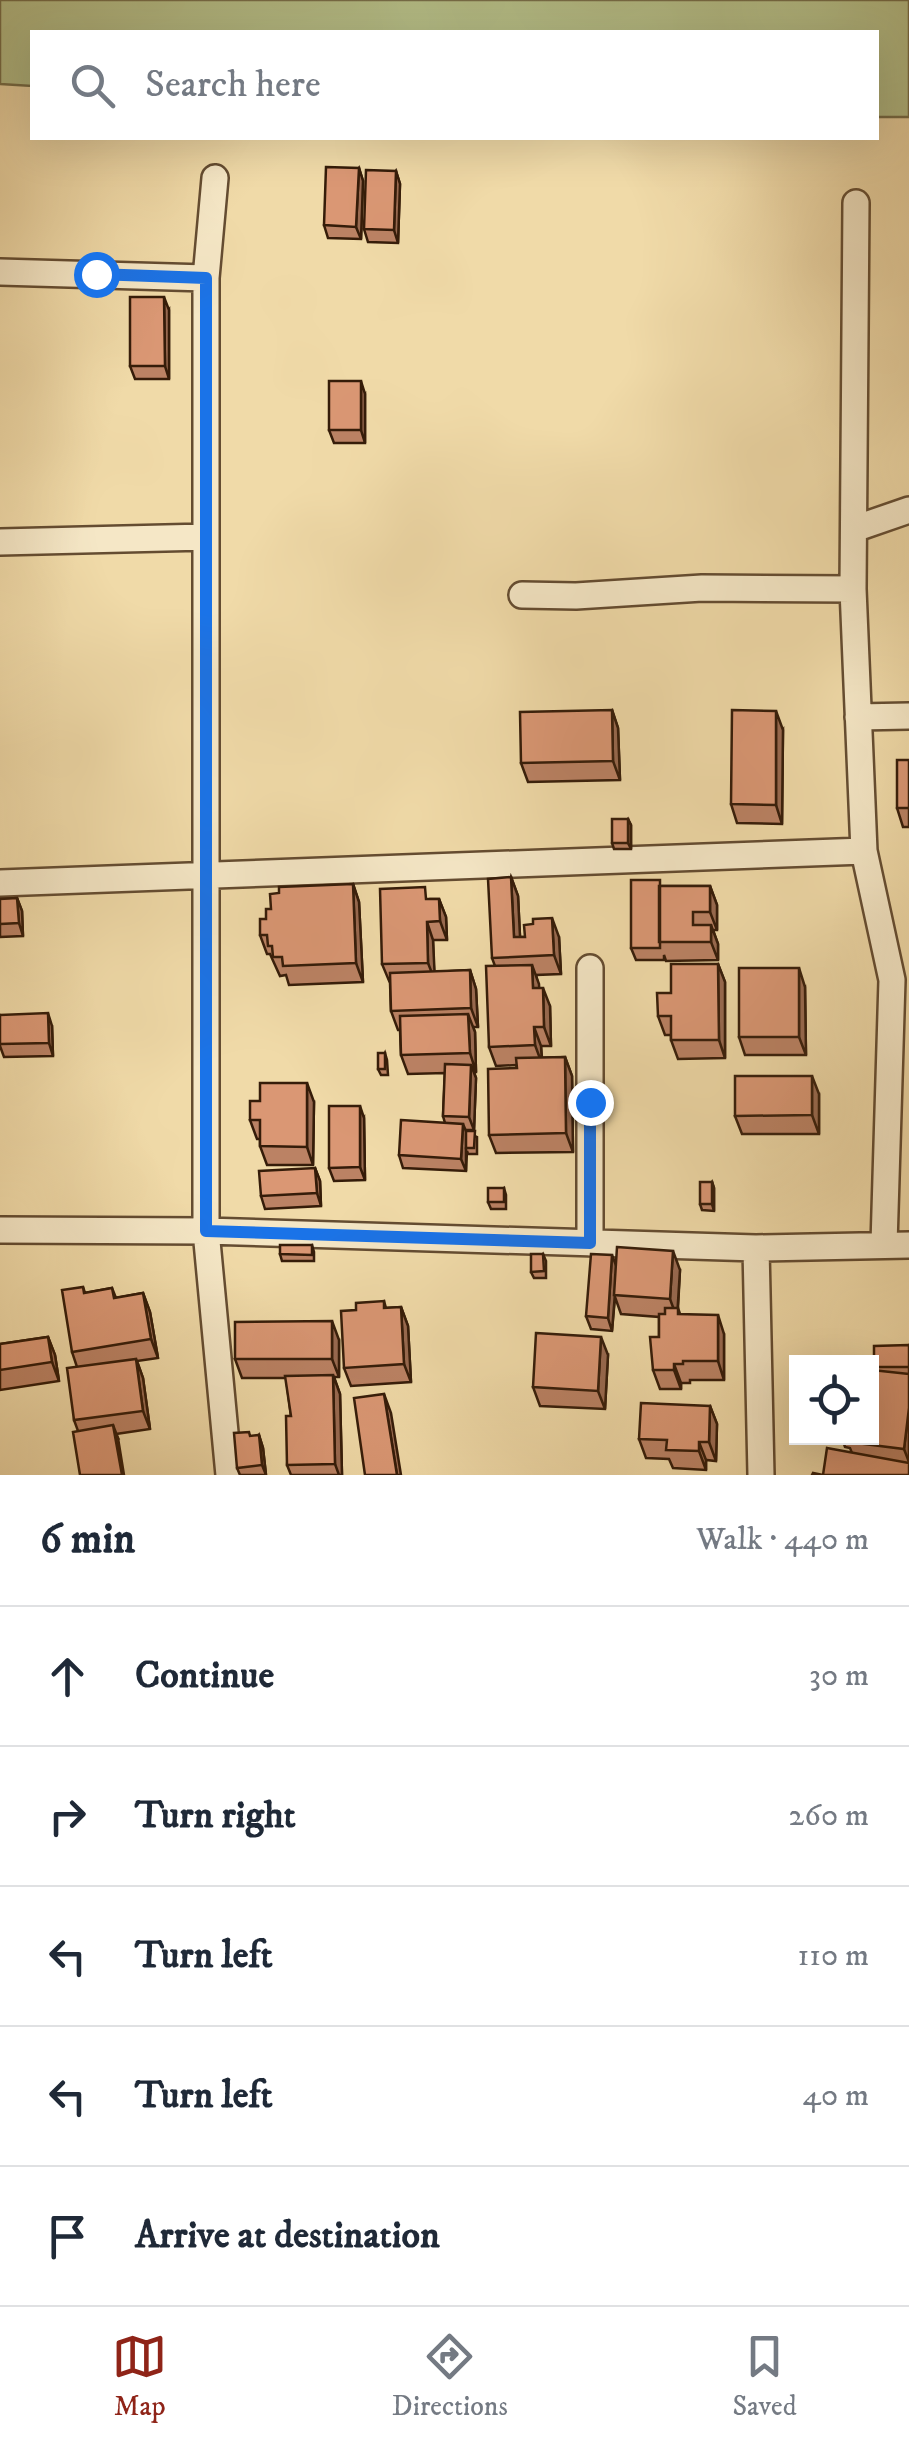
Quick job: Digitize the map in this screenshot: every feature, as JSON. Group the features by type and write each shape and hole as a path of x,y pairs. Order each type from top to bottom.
{"street":[{"path":"214,178 206,278 206,1231 229,1475"},
{"path":"0,1230 206,1231 756,1248 896,1245 900,980 864,852 853,589 856,203"},
{"path":"0,272 206,278"},
{"path":"854,529 909,510"},
{"path":"0,542 206,536"},
{"path":"522,595 576,596 702,588 853,589"},
{"path":"858,717 909,716"},
{"path":"0,883 864,852"},
{"path":"590,968 590,1243"},
{"path":"756,1248 762,1475"}],"green space":[{"path":"0,0 909,0 909,117 879,117 879,30 30,30 30,86 0,84"}],"building":[{"path":"326,167 359,168 356,227 324,225"},
{"path":"366,170 396,171 394,230 364,229"},
{"path":"130,297 164,297 165,366 130,366"},
{"path":"329,381 361,381 361,430 329,430"},
{"path":"612,710 613,761 521,763 520,712"},
{"path":"732,710 776,711 776,805 731,804"},
{"path":"897,760 909,760 909,808 897,808"},
{"path":"612,819 628,819 628,843 612,843"},
{"path":"511,877 514,937 525,937 524,925 533,924 533,919 552,918 554,955 492,958 488,879"},
{"path":"631,880 660,880 660,948 631,948"},
{"path":"353,884 356,963 283,966 282,957 273,957 267,935 260,935 260,919 266,919 266,909 271,909 270,894 279,893 279,887"},
{"path":"659,886 710,886 710,912 693,912 693,925 711,925 711,942 659,942"},
{"path":"425,887 426,899 439,899 440,921 427,922 428,963 382,964 380,889"},
{"path":"17,898 19,923 0,924 0,899"},
{"path":"671,964 718,964 719,1040 671,1040 671,1016 658,1016 657,993 671,993"},
{"path":"532,965 533,988 543,988 544,1027 534,1027 535,1045 489,1047 486,966"},
{"path":"739,968 799,968 799,1037 739,1037"},
{"path":"470,970 471,1008 391,1011 390,973"},
{"path":"48,1013 49,1043 0,1044 0,1015"},
{"path":"468,1014 470,1053 401,1055 400,1016"},
{"path":"378,1053 385,1053 385,1069 378,1069"},
{"path":"565,1057 566,1133 489,1135 488,1069 517,1068 516,1058"},
{"path":"445,1064 471,1065 469,1117 443,1116"},
{"path":"735,1076 812,1076 812,1115 735,1116"},
{"path":"260,1083 307,1083 307,1147 260,1146 260,1120 250,1120 250,1101 260,1101"},
{"path":"329,1106 360,1106 360,1167 329,1168"},
{"path":"401,1120 463,1124 461,1159 399,1155"},
{"path":"466,1131 475,1131 474,1148 466,1148"},
{"path":"315,1168 317,1193 261,1196 259,1171"},
{"path":"700,1182 712,1182 712,1204 700,1204"},
{"path":"488,1188 504,1188 504,1202 488,1202"},
{"path":"280,1245 312,1245 312,1255 280,1254"},
{"path":"617,1247 673,1251 670,1299 614,1295"},
{"path":"531,1254 543,1254 544,1271 531,1272"},
{"path":"591,1254 612,1255 608,1318 586,1316"},
{"path":"83,1287 84,1293 112,1288 114,1298 143,1293 151,1339 72,1352 62,1290"},
{"path":"384,1301 384,1308 401,1307 404,1364 344,1368 341,1311 356,1310 356,1303"},
{"path":"665,1308 678,1308 678,1314 718,1315 718,1361 683,1361 674,1364 674,1370 653,1370 650,1337 659,1337 659,1314 665,1314"},
{"path":"332,1321 332,1359 235,1359 235,1322"},
{"path":"536,1333 601,1337 598,1391 533,1387"},
{"path":"48,1337 52,1362 0,1370 0,1344"},
{"path":"909,1345 909,1367 879,1367 874,1346"},
{"path":"136,1359 143,1411 74,1420 67,1368"},
{"path":"879,1371 909,1374 904,1449 872,1445 879,1445"},
{"path":"333,1375 335,1464 287,1465 286,1416 291,1416 285,1376"},
{"path":"384,1394 397,1475 365,1475 354,1398"},
{"path":"641,1403 710,1406 709,1442 699,1442 699,1451 666,1450 667,1440 639,1439"},
{"path":"113,1425 122,1475 80,1475 73,1432"},
{"path":"249,1432 250,1436 259,1435 262,1465 237,1468 234,1433"},
{"path":"827,1448 909,1463 909,1475 823,1475"}],"route":[{"path":"96,274 206,278 206,1231 590,1243 590,1102"}]}
